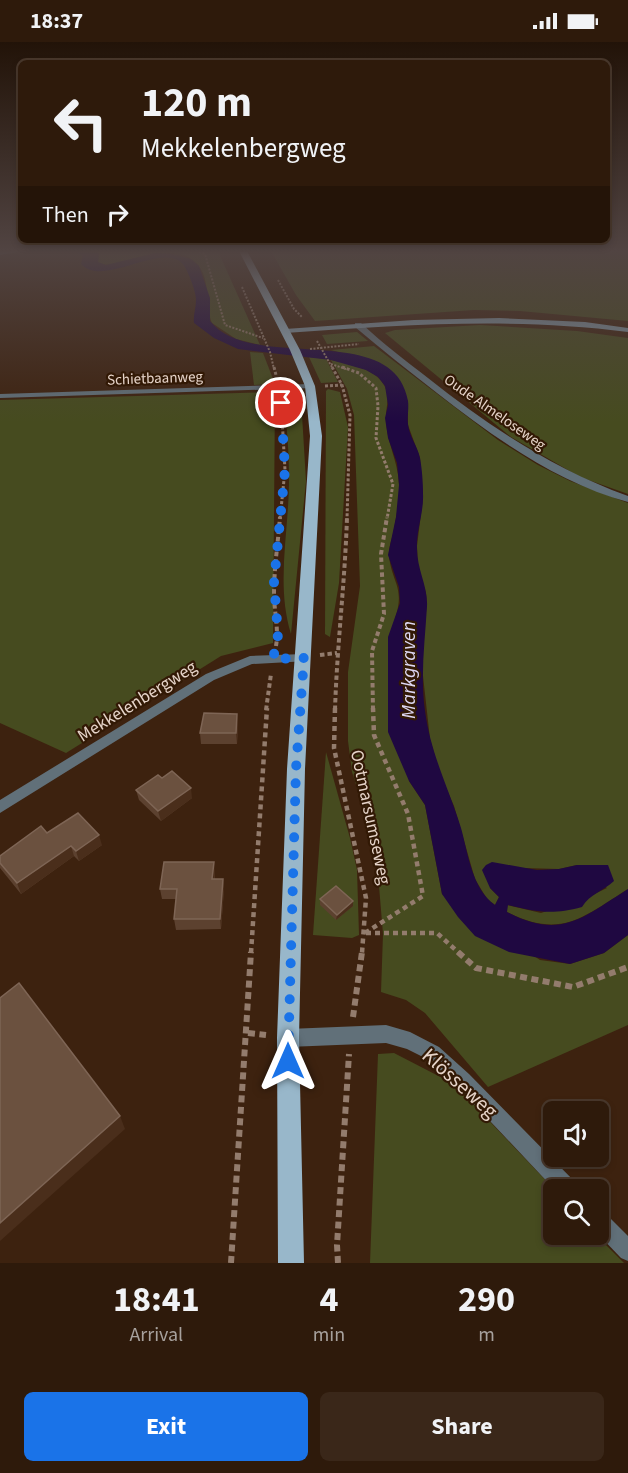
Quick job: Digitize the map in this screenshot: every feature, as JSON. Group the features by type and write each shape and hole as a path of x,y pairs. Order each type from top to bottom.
{"main road":[{"path":"273,308 310,386 316,436 296,769 288,1038 291,1263"},
{"path":"285,331 497,318 558,321 628,330"}],"street":[{"name":"Oude Almeloseweg","path":"358,325 496,433 531,456 573,479 628,499"},
{"name":"Schietbaanweg","path":"0,396 310,386"},
{"name":"Mekkelenbergweg","path":"0,807 210,677 250,660 304,658"},
{"name":"Klösseweg","path":"288,1038 386,1034 410,1041 433,1053 464,1080 558,1179"},
{"path":"609,1231 628,1251"}],"path":[{"path":"220,308 225,325 264,338"},
{"path":"231,1263 266,713 278,635 274,582 285,470 279,387 270,352 251,308"},
{"name":"Ootmarsumseweg","path":"293,308 322,348 342,385 350,415 345,582 337,653 334,748 366,898 365,933 350,1034 338,1263"},
{"path":"322,348 377,342"},
{"path":"330,364 359,373 376,388 378,406 376,438 393,484 381,554 384,614 372,651 374,735 408,814 423,896 365,933"},
{"path":"365,933 437,933 476,968 573,987 628,967"}],"green space":[{"path":"243,308 260,345 236,339 212,323 209,309"},
{"path":"305,308 628,308 628,321 520,311 474,310 315,321"},
{"path":"480,325 577,331 628,338 628,494 580,477 511,437 385,333 395,330"},
{"path":"357,332 368,341 327,344 322,335"},
{"path":"374,346 498,440 538,465 570,481 628,503 628,889 597,909 570,921 542,924 526,920 507,912 507,905 541,913 607,888 577,865 559,869 523,868 490,888 499,897 495,905 487,899 475,879 454,806 440,774 430,739 423,676 423,634 427,605 426,593 418,568 417,546 423,497 420,458 408,425 408,401 378,363 331,350"},
{"path":"250,352 263,353 275,384 254,385"},
{"path":"309,357 326,359 338,382 321,383"},
{"path":"331,360 353,365 374,374 384,385 387,394 388,437 397,468 399,490 389,554 399,593 395,619 409,781 425,805 442,894 540,960 570,964 604,953 628,935 628,1025 488,1087 425,1013 406,1000 381,992 383,934 377,862 372,835 352,772 348,741 348,672 360,586 354,415 347,389"},
{"path":"328,389 340,392 348,427 339,583 330,637 325,634 326,391"},
{"path":"275,392 273,643 221,656 66,753 0,723 0,400"},
{"path":"288,392 300,394 301,398 306,481 291,634 284,595 289,474 284,396"},
{"path":"326,752 357,870 359,935 352,938 313,935"},
{"path":"394,1053 454,1084 544,1179 543,1245 606,1245 624,1263 370,1263 378,1054"}],"water":[{"name":"Markgraven","path":"195,308 210,308 210,321 230,336 257,344 350,354 377,361 397,376 408,401 409,428 421,462 423,501 417,549 427,599 423,672 425,711 436,756 476,880 487,898 495,905 499,897 490,888 482,870 492,862 537,870 577,865 608,865 614,881 582,907 545,912 508,905 507,912 526,920 557,925 584,916 628,889 628,935 604,953 570,964 509,952 475,936 442,894 425,805 409,781 388,732 388,637 400,603 399,587 388,555 396,517 399,485 397,463 388,438 385,418 388,405 385,386 378,377 366,370 331,360 238,349 214,338 194,323"}],"building":[{"path":"204,713 237,714 236,733 200,733"},
{"path":"172,771 191,788 158,811 136,790 158,775 162,778"},
{"path":"78,813 99,835 76,851 71,846 17,883 0,863 0,856 41,826 47,833"},
{"path":"164,862 214,862 212,879 223,879 220,919 174,919 177,889 160,889"},
{"path":"336,886 353,901 337,915 320,899"},
{"path":"19,983 120,1116 0,1223 0,998"}],"route":[{"path":"281,403 285,470 274,582 274,612 278,635 273,659 304,658 296,769 288,1061"}]}
